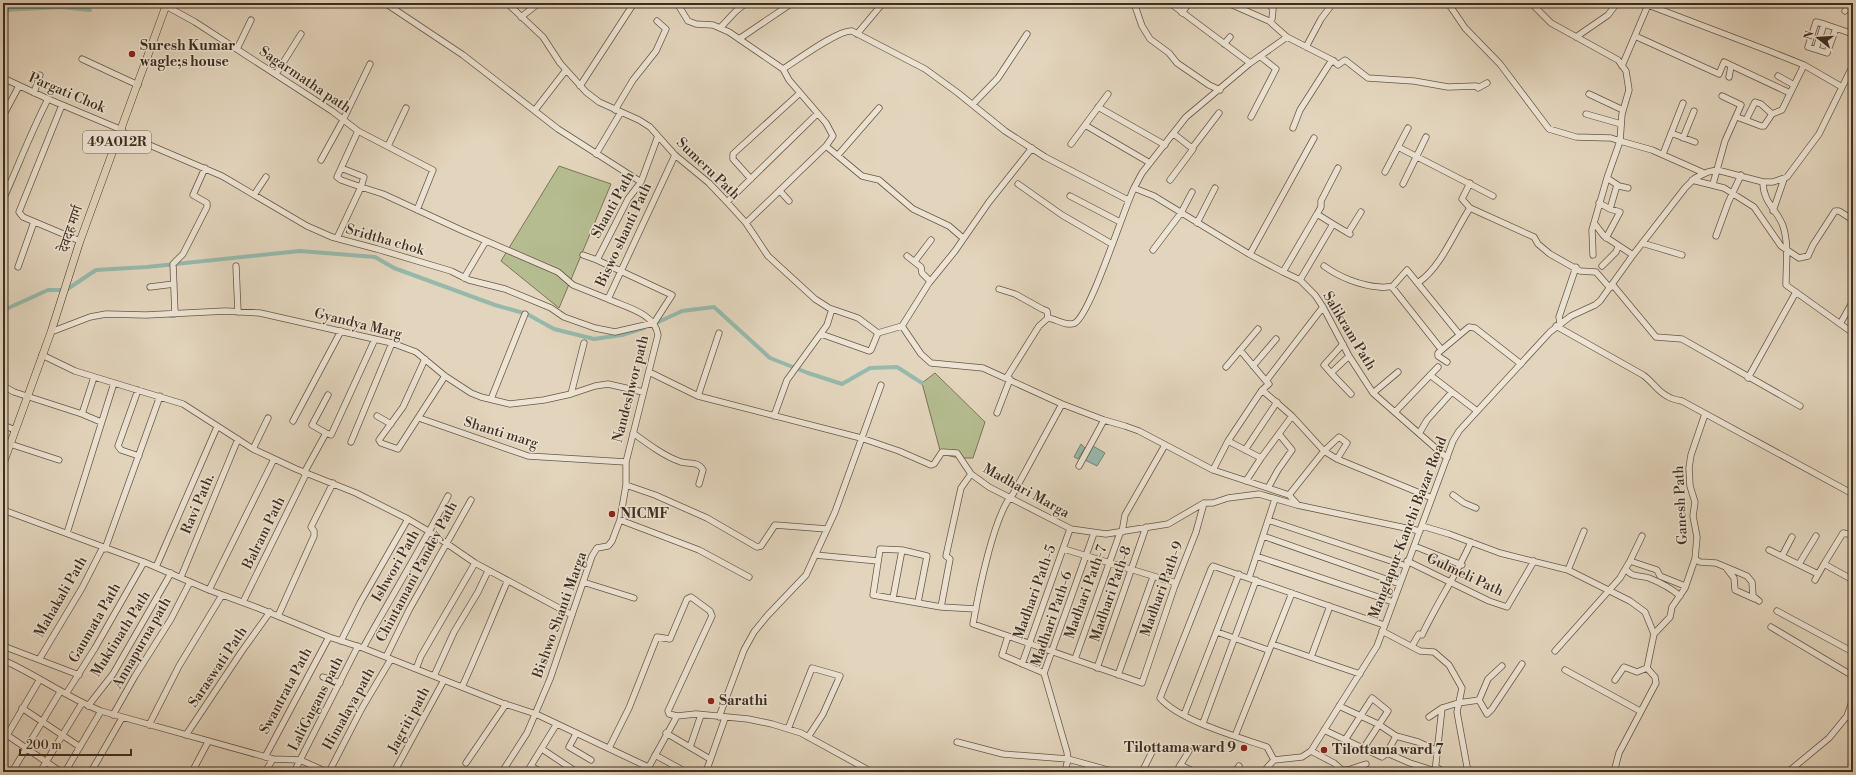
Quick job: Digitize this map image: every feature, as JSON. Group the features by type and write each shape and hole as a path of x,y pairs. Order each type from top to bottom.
{"main road":[{"name":"देवदह मार्ग","path":"3,464 7,447 15,430 51,332 80,241 122,130 166,4"}],"street":[{"path":"385,3 463,55 558,129 641,182"},
{"name":"Sumeru Path","path":"507,3 521,18 543,37 566,70 594,99 648,125 675,155 709,183 746,223 768,256 815,299 832,309 858,318 878,333"},
{"path":"521,18 539,3"},
{"path":"580,86 634,3"},
{"path":"677,3 682,13 692,23 720,28 739,38 783,69 789,80 832,132 833,136 826,146 746,223"},
{"path":"720,28 746,3"},
{"path":"739,38 792,3"},
{"path":"858,34 883,3"},
{"path":"1134,3 1142,26 1150,39 1169,54 1177,63 1209,85 1220,90"},
{"path":"1170,3 1250,63"},
{"path":"1182,13 1189,3"},
{"path":"1228,3 1269,21 1287,37 1334,61 1338,65 1345,60 1368,78 1378,80 1414,81 1448,87 1476,86 1478,88 1487,83"},
{"path":"1268,3 1274,10 1272,19 1269,21"},
{"path":"1306,47 1321,19 1333,3"},
{"path":"1448,3 1465,28 1500,64 1549,128 1576,136 1611,138 1663,154 1704,173"},
{"path":"1531,3 1551,23 1618,60 1626,71 1629,82 1629,90 1623,110 1620,141 1607,178 1592,230 1593,255"},
{"path":"1576,37 1608,15 1617,3"},
{"path":"1845,11 1850,3"},
{"name":"Sagarmatha path","path":"166,4 276,74 358,131 433,170 417,210"},
{"path":"1622,66 1647,4 1804,65 1842,87"},
{"path":"237,49 251,20"},
{"path":"596,154 630,85 656,51 666,29 657,21"},
{"path":"1836,28 1827,53 1808,47 1816,22 1824,24 1836,28 1853,34"},
{"path":"783,69 842,32 850,31 858,34 925,69 973,104 1005,130 1062,167 1128,200"},
{"path":"276,74 301,34"},
{"path":"973,104 998,78 1028,34"},
{"path":"1635,36 1719,74 1724,62 1790,93"},
{"path":"1224,44 1230,37"},
{"path":"1048,318 1069,325 1074,324 1083,315 1095,290 1128,200 1134,188 1150,163 1186,117 1201,103 1220,90 1250,63 1260,57 1277,42 1287,37"},
{"path":"1250,117 1276,69 1260,57"},
{"path":"82,59 138,84"},
{"path":"1293,128 1300,110 1330,63 1334,61"},
{"path":"321,160 343,120 370,64"},
{"path":"1737,117 1764,126 1772,114 1782,110 1804,65"},
{"path":"1773,211 1784,179 1814,142 1853,65"},
{"path":"1729,77 1731,66"},
{"path":"535,110 566,70"},
{"path":"34,93 40,75"},
{"path":"1778,76 1794,85"},
{"name":"Pargati Chok","path":"3,78 34,93 122,130"},
{"path":"3,116 19,86"},
{"path":"751,179 733,159 733,154 800,92"},
{"path":"1071,144 1108,94"},
{"path":"1589,94 1623,110"},
{"path":"1713,184 1725,141 1737,117 1741,105 1722,96"},
{"path":"3,200 20,163 31,130 48,99"},
{"path":"1663,154 1683,102"},
{"path":"1746,120 1755,102 1761,104 1772,114"},
{"path":"62,105 19,212 21,216 80,241"},
{"path":"1098,107 1165,145"},
{"path":"388,146 406,108"},
{"path":"838,155 879,108"},
{"path":"1683,138 1694,111"},
{"path":"1170,180 1219,113"},
{"path":"727,202 817,114"},
{"path":"1586,114 1621,124"},
{"path":"1085,125 1150,163"},
{"path":"1385,172 1408,128"},
{"name":"Sridtha chok","path":"122,130 126,135 227,178 316,231 337,238 360,243 446,270 464,278 515,293 551,308 561,316 606,331 619,331 654,323"},
{"path":"358,131 337,177 338,179 383,194 558,272 573,285 608,299"},
{"path":"1671,133 1695,142"},
{"path":"1174,134 1193,147"},
{"name":"Shanti Path","path":"654,323 672,295 597,260 628,199 641,182 658,136"},
{"path":"1402,184 1426,137"},
{"path":"1250,254 1314,138"},
{"path":"826,146 862,176 879,180 913,209 949,226 963,238"},
{"path":"1398,147 1493,196"},
{"path":"820,334 869,351 878,333 902,326 930,280 1032,148"},
{"name":"Biswo shanti Path","path":"654,323 645,316 608,299 620,270 675,155"},
{"path":"175,314 173,266 183,254 207,207 207,203 193,195 205,168"},
{"path":"337,238 362,187 364,177 341,168"},
{"path":"1283,272 1322,207 1321,201 1338,168"},
{"name":"Manglapur-Kanchi Bazar Road","path":"1311,751 1377,646 1406,564 1457,434 1558,325 1571,316 1596,305 1642,243 1692,180 1704,173 1717,170 1741,175 1763,182 1773,182 1784,179"},
{"path":"1716,236 1741,175"},
{"path":"254,195 266,177"},
{"path":"1607,178 1617,185 1628,188"},
{"path":"1692,180 1713,184 1733,193 1754,207 1773,236 1786,250 1799,258 1808,256 1834,211 1839,211 1853,220"},
{"path":"1763,182 1763,192 1783,226 1786,250 1786,285 1853,333"},
{"path":"1470,183 1462,199 1470,208 1534,237 1538,244 1550,254 1576,267 1584,273 1596,272 1611,286 1656,337 1682,339 1748,378 1800,406"},
{"path":"1018,184 1062,215 1112,244"},
{"path":"1610,209 1617,185"},
{"name":"Salikram Path","path":"1134,188 1181,213 1250,254 1300,280 1315,295 1323,307 1349,356 1373,392 1420,432 1447,458"},
{"path":"1197,223 1215,188"},
{"path":"780,191 789,201"},
{"path":"1153,250 1181,213 1192,192"},
{"path":"1070,196 1120,222"},
{"path":"1599,204 1620,212 1606,238"},
{"path":"1419,282 1426,277 1450,243 1457,228 1470,208"},
{"path":"1317,214 1349,233 1361,212"},
{"path":"18,267 34,222"},
{"path":"1594,223 1597,230 1606,238 1618,247 1633,255"},
{"path":"1300,280 1333,224"},
{"path":"915,261 931,240"},
{"path":"464,278 486,241"},
{"path":"1642,243 1682,255"},
{"path":"1602,266 1616,252 1618,247"},
{"path":"583,255 597,260"},
{"path":"907,256 921,267 923,275 930,280"},
{"path":"236,266 238,312"},
{"path":"1324,266 1334,274 1380,288 1392,287 1407,270 1419,282 1459,334"},
{"path":"1576,267 1559,317 1558,325 1643,374 1653,381 1658,390 1667,397 1682,401 1853,494"},
{"path":"150,287 174,284"},
{"path":"1392,287 1441,350"},
{"path":"999,289 1017,295 1042,309 1047,312 1048,318"},
{"path":"1748,378 1796,292"},
{"path":"1840,324 1853,301"},
{"path":"1266,381 1323,307"},
{"path":"774,416 788,380 827,325 832,309"},
{"name":"Gyandya Marg","path":"51,332 90,317 106,314 238,312 281,317 392,343 416,352 445,376 471,393 510,404 571,394 595,386 608,384 643,392"},
{"path":"491,399 525,314"},
{"path":"997,413 1008,378 1039,326 1048,318"},
{"name":"Nandeshwor path","path":"626,462 658,335 654,323"},
{"path":"902,326 928,362 934,364 983,368 1008,378 1062,404 1104,420 1125,426 1213,470 1289,495 1297,504"},
{"path":"1447,362 1438,356 1441,350 1459,334 1469,327 1473,327 1521,364"},
{"path":"1226,367 1258,329"},
{"path":"293,421 341,331"},
{"path":"698,396 719,333"},
{"name":"Balram Path","path":"243,602 305,473 326,433 331,435 375,339"},
{"path":"1253,366 1276,339"},
{"path":"351,442 392,343"},
{"path":"571,394 584,344"},
{"path":"1342,344 1324,364 1351,394"},
{"path":"1213,470 1228,441 1262,390 1269,384 1240,350"},
{"path":"42,355 69,369 183,404 253,449 305,473 333,483 408,519 488,571 572,615"},
{"path":"1332,373 1349,356"},
{"path":"424,359 403,407 379,441 397,450 420,418 445,376"},
{"path":"1396,411 1438,367"},
{"name":"Madhari Marga","path":"649,372 698,396 774,416 807,422 899,451 931,465 934,464 942,452 957,453 971,474 1009,498 1070,529 1106,534 1168,524 1204,503 1213,503 1228,498 1259,494 1297,504 1421,529 1471,542 1500,554 1568,570 1609,589 1645,612 1654,634"},
{"path":"1373,392 1398,372"},
{"path":"1430,375 1477,411"},
{"path":"82,414 94,377"},
{"path":"67,533 114,383"},
{"path":"706,772 722,717 747,643 760,623 802,581 827,529 881,385"},
{"path":"3,386 14,392 27,395 101,422"},
{"path":"138,390 118,446 121,450 139,456"},
{"path":"1262,390 1292,416 1324,451 1338,459 1432,498"},
{"path":"1420,432 1427,420 1452,392"},
{"path":"326,433 312,425 328,395"},
{"name":"Mahakali Path","path":"40,658 104,548 160,396"},
{"path":"1245,450 1277,402"},
{"path":"1062,404 1013,494 1009,498 982,574 973,624 1118,675 1153,577"},
{"name":"Ganesh Path","path":"1654,634 1670,618 1672,607 1686,586 1695,559 1697,537 1693,516 1695,502 1690,486 1689,468 1691,455 1705,414"},
{"path":"377,416 391,424"},
{"path":"1246,481 1292,416"},
{"path":"253,449 268,418"},
{"name":"Shanti marg","path":"420,418 528,456 626,462"},
{"path":"1079,466 1104,420"},
{"path":"3,425 15,430"},
{"path":"156,567 217,427"},
{"path":"633,433 662,452 681,462 694,463 702,467 703,473 699,484"},
{"path":"1268,488 1292,450 1279,434"},
{"path":"1289,495 1324,451 1339,437 1347,443 1338,459"},
{"name":"Ravi Path.","path":"181,577 238,439"},
{"path":"1228,441 1261,458"},
{"name":"Madhari Path-7","path":"1075,660 1121,532 1125,515 1165,446"},
{"path":"7,447 59,460"},
{"path":"209,590 274,459"},
{"name":"Bishwo Shanti Marga","path":"502,772 527,733 536,714 550,679 594,551 597,548 608,546 612,541 620,520 626,484 626,462"},
{"path":"941,607 950,559 946,556 961,488 971,474"},
{"path":"278,616 314,536 314,531 310,527 333,483"},
{"path":"626,484 707,518 757,547 761,546 774,526 827,529"},
{"path":"1453,495 1466,504 1476,508"},
{"name":"Ishwori Path","path":"361,647 430,532 448,496"},
{"path":"1249,578 1275,499"},
{"name":"Chintamani Pandey Path","path":"388,658 408,610 471,500"},
{"name":"Madhari Path-9","path":"1118,675 1142,683 1176,583 1196,532 1204,503"},
{"path":"3,510 144,562 209,590 270,612 329,637 361,647 506,704 536,714 576,734 609,748 647,770 676,716"},
{"path":"341,640 360,603 408,519"},
{"path":"620,520 699,550 749,577"},
{"name":"Gulmeli Path","path":"1268,520 1406,564 1489,601 1508,607 1534,561"},
{"name":"Madhari Path-8","path":"1097,668 1146,527"},
{"name":"Madhari Path-5","path":"1022,664 1070,529"},
{"path":"1568,570 1584,532"},
{"name":"Madhari Path-6","path":"1068,759 1044,673 1094,533"},
{"path":"1815,580 1844,533 1853,535"},
{"path":"1263,536 1400,584"},
{"path":"1555,651 1626,569 1642,536"},
{"path":"1799,564 1816,536"},
{"path":"1782,556 1792,537"},
{"path":"1412,646 1419,634 1422,635 1449,582 1462,564 1471,542"},
{"path":"1414,546 1462,564"},
{"path":"918,602 927,556 902,550 881,548 873,595 941,607 976,609"},
{"path":"1064,549 1176,583"},
{"path":"893,598 902,550"},
{"path":"1769,550 1818,574"},
{"path":"815,555 878,561"},
{"path":"1256,556 1393,602"},
{"path":"1695,559 1700,562 1716,563 1724,566 1747,576 1752,582 1751,590 1758,601 1735,590 1734,578 1724,566"},
{"path":"1630,561 1657,570 1660,576 1686,586"},
{"name":"Gaumata Path","path":"12,772 42,721 79,675 144,562"},
{"path":"416,669 421,656 475,563"},
{"path":"1824,564 1853,580"},
{"path":"1274,760 1267,747 1235,736 1184,715 1160,698 1213,566 1330,606 1383,628 1420,651 1434,652 1449,665 1462,688 1457,712 1468,772"},
{"path":"1626,569 1637,577 1649,578 1680,596"},
{"path":"434,676 454,632 478,592 488,571"},
{"name":"Muktinath Path","path":"88,706 113,674 171,573"},
{"path":"1184,715 1239,574"},
{"path":"1203,723 1256,580"},
{"name":"Annapurna path","path":"113,715 135,676 171,619 190,582"},
{"path":"462,687 481,646 507,582"},
{"path":"583,582 634,598"},
{"path":"1235,736 1292,593"},
{"path":"149,725 173,676 222,595"},
{"path":"609,748 629,708 656,637 670,639 687,599 691,597 710,611 712,616 668,711 669,714 676,716 701,715 761,721 808,737 872,772"},
{"path":"1311,657 1330,606"},
{"path":"1777,611 1853,652"},
{"name":"Saraswati Path","path":"186,735 270,612"},
{"path":"1771,627 1853,676"},
{"path":"1216,632 1235,637 1268,650"},
{"path":"1647,668 1654,634"},
{"path":"1008,636 1002,655 1044,673"},
{"name":"Swantrata Path","path":"265,757 329,637"},
{"path":"1272,644 1360,674"},
{"path":"3,646 40,658 79,675"},
{"name":"LaliGugans path","path":"294,772 340,683 361,647"},
{"name":"Himalaya path","path":"328,772 388,658"},
{"path":"3,660 40,679 82,704 101,711 272,759 300,760 328,772"},
{"path":"1479,700 1487,714 1492,709 1522,664"},
{"path":"1479,700 1488,679 1502,666"},
{"path":"1615,680 1624,667 1637,672 1647,668"},
{"path":"788,729 812,668 840,676 823,714 808,737"},
{"path":"1614,772 1619,753 1656,683 1655,676 1647,668"},
{"path":"1565,670 1640,711"},
{"path":"323,677 340,683"},
{"path":"3,742 40,679"},
{"name":"Jagriti path","path":"394,772 444,680"},
{"path":"1345,740 1372,698 1388,711 1378,724 1364,748"},
{"path":"1788,772 1829,738 1847,716 1853,699"},
{"path":"1429,717 1442,708 1458,703 1479,700"},
{"path":"40,772 82,704"},
{"path":"466,763 506,704"},
{"path":"1339,706 1378,724 1396,736 1418,742 1438,751"},
{"path":"22,708 80,747"},
{"path":"1435,770 1442,708"},
{"path":"65,772 101,711"},
{"path":"690,747 701,715"},
{"path":"1847,716 1853,718"},
{"path":"92,772 122,718"},
{"path":"527,772 556,724"},
{"path":"1324,730 1382,757 1387,753 1396,736"},
{"path":"666,733 710,759"},
{"path":"576,734 569,747 591,760"},
{"path":"7,735 61,772"},
{"path":"192,772 208,742"},
{"path":"957,742 1003,754 1068,759 1116,772"},
{"path":"1142,772 1155,746"},
{"path":"542,749 575,771"},
{"path":"1176,772 1189,751"},
{"path":"1263,772 1274,760 1278,758 1297,759 1311,751 1334,763 1342,770 1348,770 1366,764"},
{"path":"1387,753 1410,763 1444,772"},
{"path":"655,755 686,772"},
{"path":"265,772 272,759"},
{"path":"1065,772 1068,759"},
{"path":"1180,765 1194,772"},
{"path":"531,766 541,772"},
{"path":"1235,772 1239,766"}],"shaded area":[{"path":"559,166 611,184 559,308 501,261"},
{"path":"935,373 985,422 973,458 959,458 941,454 922,383"},
{"path":"1081,444 1085,448 1078,459 1074,457"},
{"path":"1093,446 1105,453 1097,466 1085,460"}],"waterway":[{"path":"3,10 61,7 90,10"},
{"path":"4,310 48,290 66,290 96,270 147,267 300,251 375,257 394,268 495,305 527,314 554,329 594,339 622,335 644,328"},
{"path":"654,324 682,311 714,307 770,358 808,373 842,384 870,368 897,367 922,383"}],"place":[{"name":"Suresh Kumar wagle;s house","path":"132,54"},
{"name":"NICMF","path":"612,514"},
{"name":"Sarathi","path":"711,701"},
{"name":"Tilottama ward 9","path":"1244,748"},
{"name":"Tilottama ward 7","path":"1324,750"}]}
